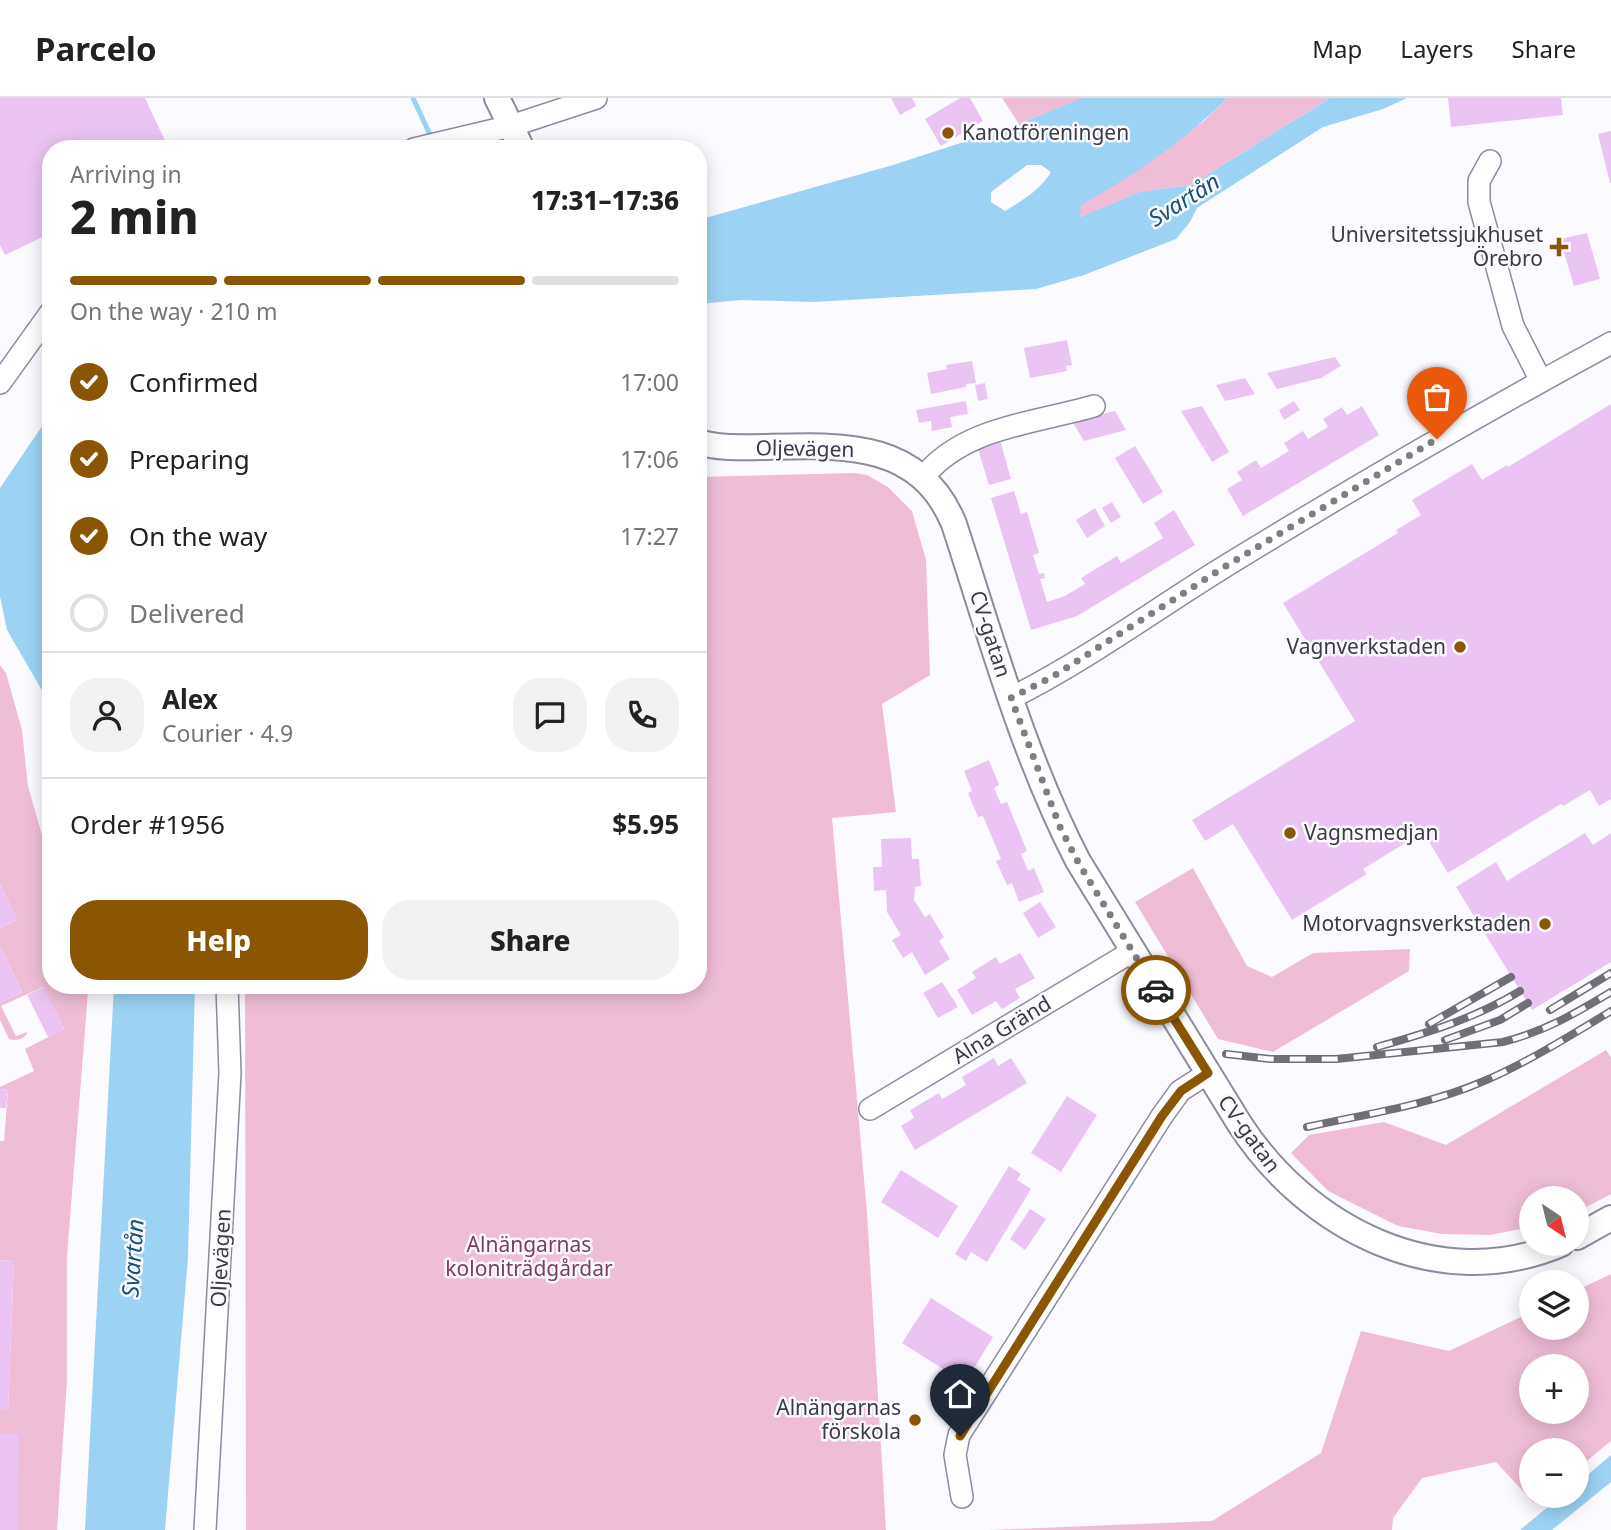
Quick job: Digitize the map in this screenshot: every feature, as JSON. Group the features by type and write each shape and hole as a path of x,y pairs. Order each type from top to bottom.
{"street":[{"path":"497,98 518,140"},
{"path":"452,140 511,126 596,98"},
{"path":"1490,161 1479,181 1479,202 1513,326 1541,381"},
{"path":"0,383 42,325"},
{"path":"1011,698 1052,677 1219,570 1418,450 1611,343"},
{"path":"922,479 944,455 965,442 1094,406"},
{"name":"Oljevägen","path":"707,444 725,448 852,447 897,460 922,479"},
{"name":"CV-gatan","path":"922,479 941,498 954,524 1011,698 1060,827 1078,862 1251,1143 1282,1179 1324,1213 1374,1241 1430,1259 1475,1262 1526,1256"},
{"name":"Alna Gränd","path":"870,1109 1133,951"},
{"name":"Oljevägen","path":"205,1530 230,1073 228,994"},
{"path":"962,1497 955,1455 960,1436 1162,1116 1181,1091 1208,1073"},
{"path":"1589,1230 1611,1218"}],"green space":[{"path":"1002,98 1083,98 1019,124"},
{"path":"1227,98 1330,98 1191,185 1141,192 1080,217 1080,205 1204,121"},
{"name":"Alnängarnas koloniträdgårdar","path":"855,473 867,475 888,487 912,511 926,560 930,675 882,704 896,812 832,818 867,1213 886,1530 246,1530 245,994 707,994 707,477"},
{"path":"0,665 6,673 22,730 28,786 42,835 42,987 1,1006 16,1036 27,1032 23,1038 17,1040 9,1039 0,1020 0,1003 22,992 0,946 0,928 17,920 0,884"},
{"path":"1193,868 1247,966 1272,977 1313,953 1410,949 1409,971 1273,1052 1218,1039 1135,902"},
{"path":"46,994 88,994 67,1256 67,1380 57,1530 17,1530 0,1434 0,1410 8,1410 14,1261 0,1260 0,1141 4,1141 8,1090 0,1087 34,1071 25,1049 64,1029"},
{"path":"1606,1050 1611,1058 1611,1194 1589,1206 1589,1186 1519,1186 1519,1229 1490,1235 1442,1234 1398,1226 1328,1191 1291,1153 1309,1135 1384,1122 1446,1145"},
{"path":"1611,1274 1611,1441 1589,1459 1589,1438 1519,1438 1519,1487 1496,1462 1422,1478 1393,1518 1392,1530 989,1530 1212,1521 1321,1453 1361,1331 1449,1351 1519,1318 1519,1340 1589,1340 1589,1284"}],"water":[{"name":"Svartån","path":"1082,98 1227,98 1194,129 1158,157 1081,205 1080,217 1140,192 1191,185 1330,98 1407,98 1383,109 1323,127 1197,208 1176,239 1084,275 1036,289 814,302 741,300 707,303 707,217 893,165 1019,124","holes":["1027,165 1041,165 1051,172 1031,194 1005,211 991,202 991,192"]},
{"path":"42,426 42,690 7,630 0,596 0,488"},
{"name":"Svartån","path":"114,994 195,994 188,1257 165,1530 85,1530"},
{"path":"1611,1455 1611,1482 1589,1500 1589,1474"},
{"path":"1547,1508 1579,1508 1552,1530 1520,1530"}],"building":[{"path":"0,98 145,98 165,140 42,140 42,237 5,255 0,245"},
{"path":"891,98 912,98 916,106 900,115"},
{"name":"Kanotföreningen","path":"960,98 970,98 983,121 941,146 925,119"},
{"path":"1448,98 1561,98 1563,115 1451,127"},
{"path":"1611,131 1611,183 1610,183 1598,134"},
{"path":"1587,233 1600,279 1574,286 1563,249 1556,245 1556,240"},
{"path":"1067,340 1072,365 1066,366 1067,371 1030,378 1024,348"},
{"path":"1335,357 1341,366 1321,378 1277,389 1267,373"},
{"path":"972,361 976,383 931,394 927,373 947,369 946,365"},
{"path":"1245,378 1255,394 1225,401 1216,385"},
{"path":"985,383 988,399 978,401 975,385"},
{"path":"966,401 968,414 950,417 952,427 932,431 931,421 919,423 916,410"},
{"path":"1294,401 1300,410 1284,420 1279,410"},
{"name":"Vagnverkstaden","path":"1611,404 1611,799 1599,806 1590,790 1563,806 1561,804 1448,873 1423,832 1363,869 1367,874 1292,920 1233,824 1205,841 1192,820 1355,721 1283,603 1398,533 1396,530 1421,515 1412,500 1472,464 1482,480"},
{"path":"1202,406 1229,452 1212,462 1181,411"},
{"path":"1362,406 1379,435 1243,516 1227,489 1242,480 1237,472 1256,460 1261,468 1289,451 1284,443 1303,431 1308,439 1328,427 1323,419 1342,407 1347,415"},
{"path":"1115,411 1126,430 1084,441 1072,421"},
{"path":"1000,440 1011,479 989,485 977,446"},
{"path":"1135,446 1163,492 1143,504 1115,458"},
{"path":"1014,491 1021,514 1027,512 1039,553 1033,555 1039,574 1044,573 1045,578 1040,579 1047,602 1065,596 1085,584 1081,578 1117,556 1121,563 1163,538 1154,523 1174,510 1195,545 1077,616 1031,630 991,498"},
{"path":"1112,502 1121,517 1111,523 1102,508"},
{"path":"1095,508 1105,526 1087,538 1076,520"},
{"path":"989,760 999,785 994,788 1001,804 1007,802 1027,851 1021,854 1028,871 1034,868 1044,892 1019,902 1012,883 1007,885 996,861 1001,859 983,816 978,817 968,793 972,791 964,771"},
{"name":"Motorvagnsverkstaden","path":"1585,833 1593,845 1611,833 1611,962 1532,1010 1456,887 1496,862 1507,881"},
{"path":"911,838 912,859 919,859 921,886 915,887 914,900 925,917 930,914 944,937 939,941 950,959 925,975 912,952 903,958 892,940 901,935 887,912 886,890 874,891 873,867 882,867 881,839"},
{"path":"0,884 17,920 0,928"},
{"path":"1040,902 1056,927 1038,938 1023,913"},
{"path":"0,946 22,992 0,1003"},
{"path":"1020,953 1035,978 1015,989 1020,998 1002,1009 996,1001 972,1015 957,990 976,978 972,972 996,957 1000,964"},
{"path":"942,982 958,1007 938,1018 923,993"},
{"path":"42,988 42,994 47,994 64,1030 48,1037 27,995"},
{"path":"994,1058 998,1066 1011,1058 1027,1083 915,1150 901,1126 914,1118 910,1110 939,1093 942,1099 966,1085 962,1077"},
{"path":"0,1089 8,1090 6,1108 0,1108"},
{"path":"1067,1096 1097,1115 1061,1172 1031,1153"},
{"path":"1009,1166 1021,1174 1017,1180 1031,1189 987,1262 971,1252 966,1261 955,1254"},
{"path":"901,1170 958,1206 938,1238 881,1202"},
{"path":"1030,1209 1046,1219 1025,1250 1010,1239"},
{"path":"0,1260 14,1261 8,1410 0,1410"},
{"path":"931,1298 993,1337 965,1383 902,1343"},
{"path":"0,1434 19,1434 17,1530 0,1530"}],"waterway":[{"path":"413,98 432,139"}],"railway":[{"path":"1550,1010 1611,973"},
{"path":"1429,1024 1511,977"},
{"path":"1377,1047 1469,1017 1520,991"},
{"path":"1226,1054 1270,1059 1336,1059 1503,1042 1572,1015 1611,992"},
{"path":"1445,1040 1500,1020 1528,1003"},
{"path":"1307,1127 1397,1108 1463,1089 1533,1057 1611,1011"}],"way so far":[{"path":"1156,990 1078,862 1060,827 1011,698 1052,677 1226,566 1437,439"}],"place":[{"name":"Kanotföreningen","path":"948,133"},
{"name":"Universitetssjukhuset Örebro","path":"1559,247"},
{"name":"Vagnverkstaden","path":"1460,647"},
{"name":"Vagnsmedjan","path":"1290,833"},
{"name":"Motorvagnsverkstaden","path":"1545,924"},
{"name":"Alnängarnas förskola","path":"915,1420"}],"route":[{"path":"960,1436 1162,1116 1181,1091 1208,1073 1156,990"}]}
